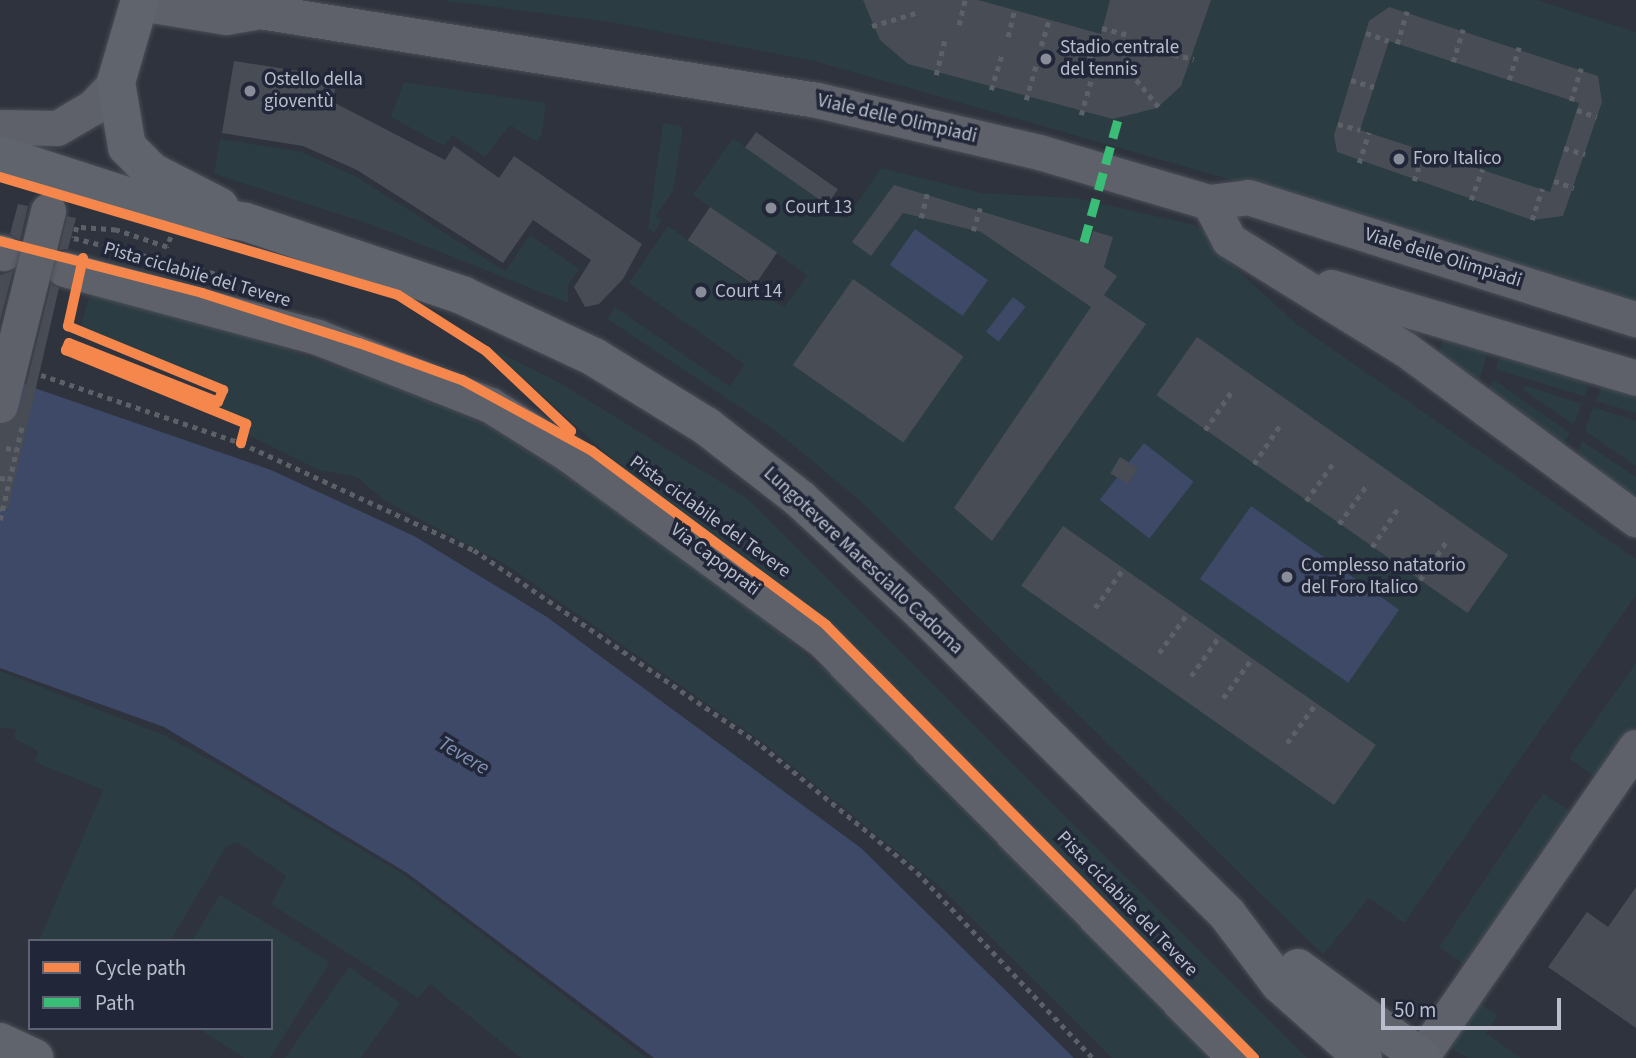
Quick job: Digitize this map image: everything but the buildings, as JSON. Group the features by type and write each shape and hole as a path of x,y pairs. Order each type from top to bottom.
{"main road":[{"path":"139,2 116,82 122,134 132,154 152,172 246,222"},
{"name":"Lungotevere Maresciallo Cadorna","path":"0,155 160,207 246,222 485,305 594,358 706,426 841,534 1227,914"},
{"path":"1227,914 1422,1058"},
{"path":"1227,914 1280,984 1363,1058"},
{"path":"0,1042 35,1058"}],"street":[{"name":"Viale delle Olimpiadi","path":"139,2 260,11 817,100 1039,152 1209,202 1248,197 1636,319"},
{"path":"0,127 57,128 93,107 116,82"},
{"path":"0,405 58,174"},
{"path":"1209,202 1229,240 1405,349 1636,519"},
{"name":"Via Capoprati","path":"64,269 317,337 489,405 568,454 822,640 1235,1058"},
{"path":"1284,274 1636,378"},
{"path":"1422,1058 1636,747"}],"path":[{"path":"959,25 965,0"},
{"path":"1008,37 1014,10"},
{"path":"1397,44 1407,12"},
{"path":"872,26 916,13"},
{"path":"1041,46 1049,19"},
{"path":"1102,28 1131,36"},
{"path":"1453,62 1463,30"},
{"path":"1089,60 1096,33"},
{"path":"1366,33 1389,41"},
{"path":"936,75 946,40"},
{"path":"1144,48 1194,59"},
{"path":"1509,80 1519,48"},
{"path":"991,90 1002,55"},
{"path":"1026,100 1036,65"},
{"path":"1571,101 1581,68"},
{"path":"1130,72 1159,107"},
{"path":"1081,115 1091,79"},
{"path":"1352,80 1374,86"},
{"path":"1577,110 1597,117"},
{"path":"1338,124 1360,130"},
{"path":"1359,163 1369,133"},
{"path":"1564,148 1585,154"},
{"path":"1415,181 1424,151"},
{"path":"1471,200 1482,169"},
{"path":"1553,181 1574,188"},
{"path":"1532,220 1542,189"},
{"path":"921,218 927,194"},
{"path":"973,230 980,208"},
{"path":"184,234 170,228 167,247 116,230 78,227 74,239 257,284 253,295 240,292"},
{"path":"41,374 241,443 474,550 762,746 917,872 1094,1058"},
{"path":"1205,430 1232,391"},
{"path":"241,443 246,424"},
{"path":"1254,464 1280,425"},
{"path":"2,447 16,450"},
{"path":"1306,501 1334,462"},
{"path":"0,478 9,479"},
{"path":"1339,524 1366,486"},
{"path":"1372,547 1398,508"},
{"path":"1420,580 1446,542"},
{"path":"1095,608 1123,569"},
{"path":"1159,653 1187,614"},
{"path":"1191,676 1219,637"},
{"path":"1223,698 1251,660"},
{"path":"1287,743 1315,705"}],"shaded area":[{"name":"Foro Italico","path":"440,0 1537,0 1636,32 1636,308 1285,195 814,61 610,22"},
{"path":"404,82 546,103 542,133 537,142 510,125 485,157 452,135 444,146 391,117"},
{"path":"663,123 683,127 673,191 656,216 662,220 654,233 648,228"},
{"name":"Complesso natatorio del Foro Italico","path":"733,138 846,219 881,168 982,193 1075,198 1195,225 1236,248 1230,263 1296,324 1636,559 1636,595 1404,923 1369,898 1323,955 858,499 776,431 607,319 615,307 729,386 741,371 744,364 629,283 668,226 784,308 807,275 693,195"},
{"path":"220,139 301,152 355,176 505,271 530,235 579,269 568,285 568,303 373,225 214,174"},
{"path":"91,290 199,319 401,389 485,425 557,469 750,607 815,663 875,700 1229,1058 1112,1058 938,885 765,744 505,564 385,501 357,477 319,470 247,434 247,423 218,409 225,388 80,328"},
{"path":"1445,335 1489,348 1477,389 1435,361"},
{"path":"490,348 562,384 748,499 1307,1058 1261,1058 854,644 614,461"},
{"path":"1501,352 1590,379 1585,396 1496,369"},
{"path":"1494,380 1570,433 1560,448 1484,395"},
{"path":"1602,384 1636,395 1636,413 1596,401"},
{"path":"1527,386 1581,404 1574,425 1522,389"},
{"path":"1593,407 1636,421 1636,466 1585,431"},
{"path":"1582,441 1636,477 1636,497 1576,456"},
{"path":"1636,663 1636,726 1598,779 1569,758"},
{"path":"0,671 166,736 403,874 647,1058 521,1058 430,984 418,998 271,904 286,876 237,842 226,847 171,939 40,939 103,790 35,762 38,751 14,738 16,729 0,728"},
{"path":"1543,793 1574,814 1470,968 1439,947"},
{"path":"220,895 330,962 270,1058 244,1058 201,1030 273,1030 273,939 193,939"},
{"path":"349,967 400,1003 361,1058 285,1058"},
{"path":"1479,1003 1498,1015 1486,1033 1521,1058 1468,1058 1448,1047"}],"water":[{"path":"915,229 988,280 963,316 890,265"},
{"path":"1013,297 1026,307 999,342 986,332"},
{"name":"Tevere","path":"0,376 271,470 414,536 547,617 861,848 1074,1058 654,1058 407,873 164,727 0,668"},
{"path":"1144,443 1194,482 1149,539 1100,500"},
{"path":"1251,506 1399,610 1348,683 1200,579"}],"marked path":[{"path":"1084,242 1118,119"}],"cycle path":[{"path":"0,177 398,295 486,351 571,431"},
{"name":"Pista ciclabile del Tevere","path":"0,241 202,293 359,343 462,380 592,451 826,625 1254,1058"},
{"path":"83,258 68,326 223,390 218,402 69,343 66,350 246,424 241,443"}],"place":[{"name":"Stadio centrale del tennis","path":"1046,59"},
{"name":"Ostello della gioventù","path":"250,91"},
{"name":"Foro Italico","path":"1399,159"},
{"name":"Court 13","path":"771,208"},
{"name":"Court 14","path":"701,292"},
{"name":"Complesso natatorio del Foro Italico","path":"1287,577"}]}
